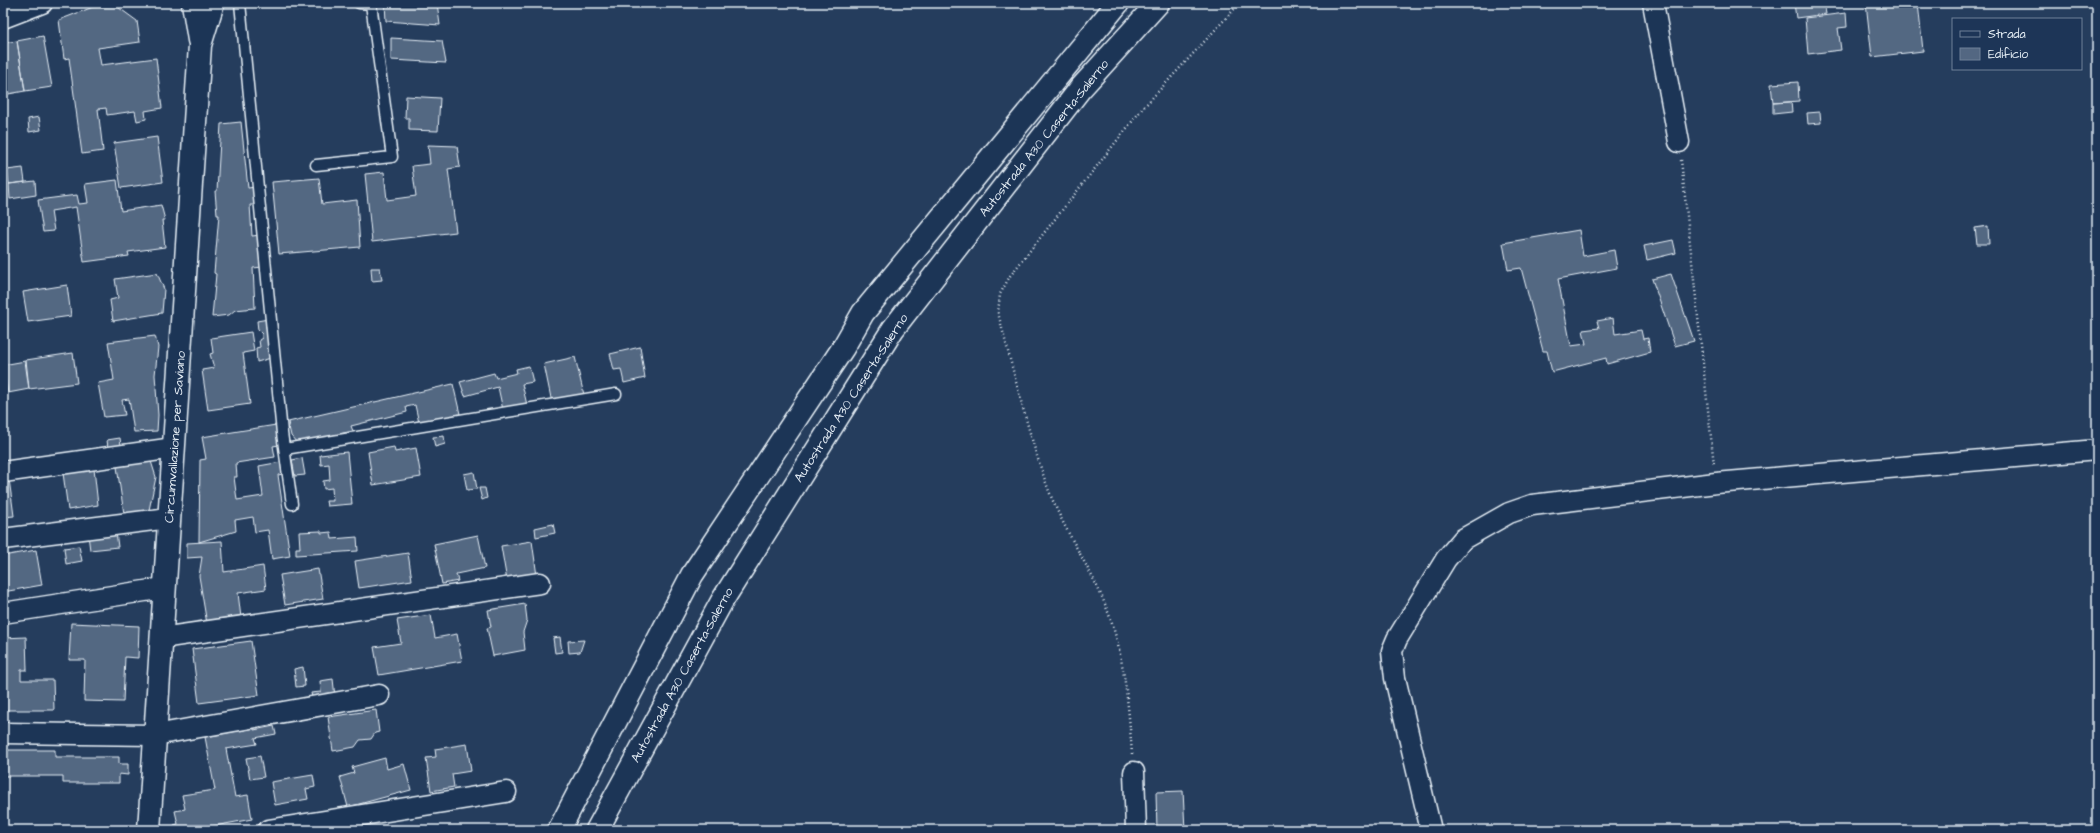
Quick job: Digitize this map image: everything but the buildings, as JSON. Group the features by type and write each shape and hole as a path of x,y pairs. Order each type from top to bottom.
{"main road":[{"name":"Circumvallazione per Saviano","path":"193,3 200,45"},
{"name":"Circumvallazione per Saviano","path":"148,830 200,45 212,3"},
{"path":"560,830 692,576 843,348 863,313 1118,3"},
{"name":"Autostrada A30 Caserta-Salerno","path":"597,830 722,601 893,329 1080,89 1158,3"}],"street":[{"path":"3,18 42,3"},
{"path":"1654,3 1679,142"},
{"path":"3,472 174,448"},
{"path":"1431,830 1395,678 1392,651 1397,639 1446,559 1462,539 1509,513 1532,506 1716,483 2097,450"},
{"path":"3,539 169,518"},
{"path":"161,638 540,584"},
{"path":"3,612 164,588"},
{"path":"3,733 155,735 379,695"},
{"path":"1134,772 1136,830"},
{"path":"268,830 506,792"}],"lane":[{"path":"240,3 285,449 292,504"},
{"path":"316,165 392,158 371,4 359,3"},
{"path":"285,449 616,394"}],"path":[{"path":"1134,772 1128,709 1116,633 1102,596 1068,535 1049,491 998,313 1000,294 1010,276 1142,109 1240,3"},
{"path":"1679,142 1716,483"}]}
